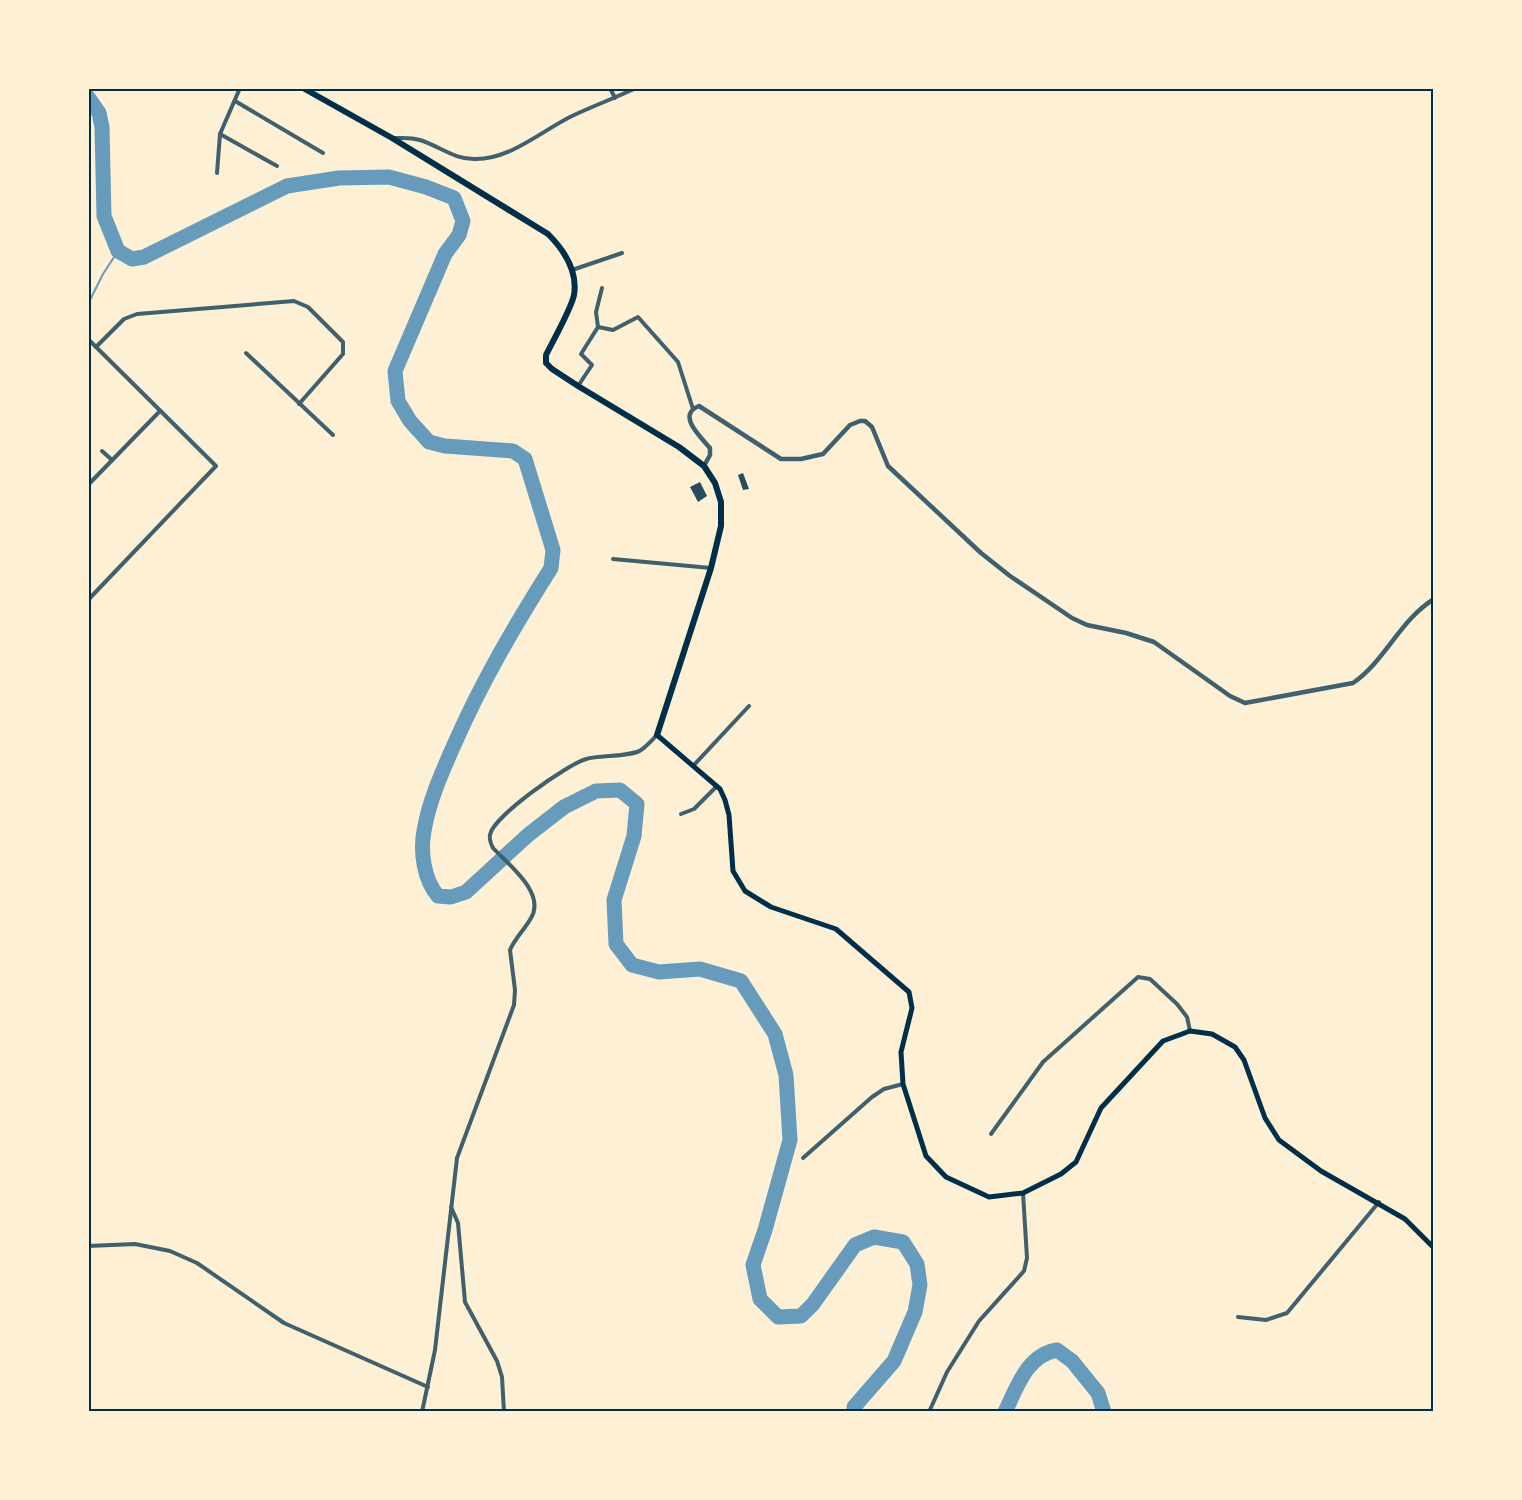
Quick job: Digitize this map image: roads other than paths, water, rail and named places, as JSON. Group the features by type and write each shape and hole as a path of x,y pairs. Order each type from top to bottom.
{"main road":[{"path":"303,88 392,138 548,234 563,249 572,270 574,296 546,355 546,363 578,386 679,447 704,466 716,483 721,502 721,526 711,568 657,735 716,787 725,800 729,815 733,871 745,891 771,907 836,928 909,992 912,1008 901,1052 903,1084 926,1156 946,1178 988,1197 1023,1193 1061,1174 1076,1162 1101,1108 1163,1041 1190,1031 1212,1034 1235,1047 1244,1060 1265,1118 1279,1140 1321,1171 1379,1202 1405,1219 1434,1248"}],"street":[{"path":"217,173 220,134 240,88"},
{"path":"609,88 615,98"},
{"path":"392,138 408,137 420,140 444,152 475,160 485,158 501,154 539,136 571,116 636,88"},
{"path":"235,101 323,153"},
{"path":"220,134 277,166"},
{"path":"572,270 622,254"},
{"path":"578,386 592,365 581,354 598,327 596,312 602,288"},
{"path":"96,347 124,319 137,314 294,301 308,307 343,342 343,354 299,405"},
{"path":"598,327 613,330 638,317 678,362 693,409"},
{"path":"88,339 216,466 88,600"},
{"path":"246,353 333,435"},
{"path":"704,466 710,455 710,448 690,424 690,413 699,406 781,459 818,456 850,424 865,421 872,427 888,466 981,553 1010,576 1072,618 1088,625 1154,642 1222,691 1245,703 1353,683 1366,673 1404,625 1434,599"},
{"path":"88,485 160,411"},
{"path":"102,451 112,460"},
{"path":"613,559 711,568"},
{"path":"693,766 749,706"},
{"path":"422,1412 435,1350 457,1158 514,1005 515,990 510,950 532,917 535,907 532,891 493,848 490,834 494,825 509,810 560,772 585,759 639,752 657,735"},
{"path":"681,814 694,809 716,787"},
{"path":"991,1134 1042,1062 1138,977 1150,979 1177,1004 1187,1017 1190,1031"},
{"path":"803,1158 872,1097 884,1089 903,1084"},
{"path":"929,1412 948,1372 979,1321 1024,1271 1027,1258 1023,1193"},
{"path":"1238,1317 1266,1320 1287,1313 1379,1202"},
{"path":"450,1207 458,1223 465,1302 497,1361 502,1377 504,1412"},
{"path":"88,1246 135,1244 170,1251 197,1263 284,1323 428,1387"}],"waterway":[{"path":"88,97 99,113 102,127 104,216 118,251 132,259 144,257 287,186 339,178 389,177 426,187 454,198 463,221 459,235 445,254 395,371 398,401 410,421 429,442 445,446 513,451 525,459 553,550 551,568 487,676 441,776 424,831 423,857 426,874 438,896 451,897 466,892 528,835 564,807 596,791 620,790 637,804 634,836 614,900 616,944 632,965 659,972 700,969 741,981 775,1034 786,1075 790,1140 753,1265 760,1299 778,1317 801,1316 813,1304 855,1245 874,1237 903,1242 917,1264 920,1285 915,1312 894,1361 854,1407 854,1412"},
{"path":"88,304 118,251"},
{"path":"1005,1412 1031,1365 1038,1358 1057,1350 1072,1361 1098,1393 1104,1412"}]}
